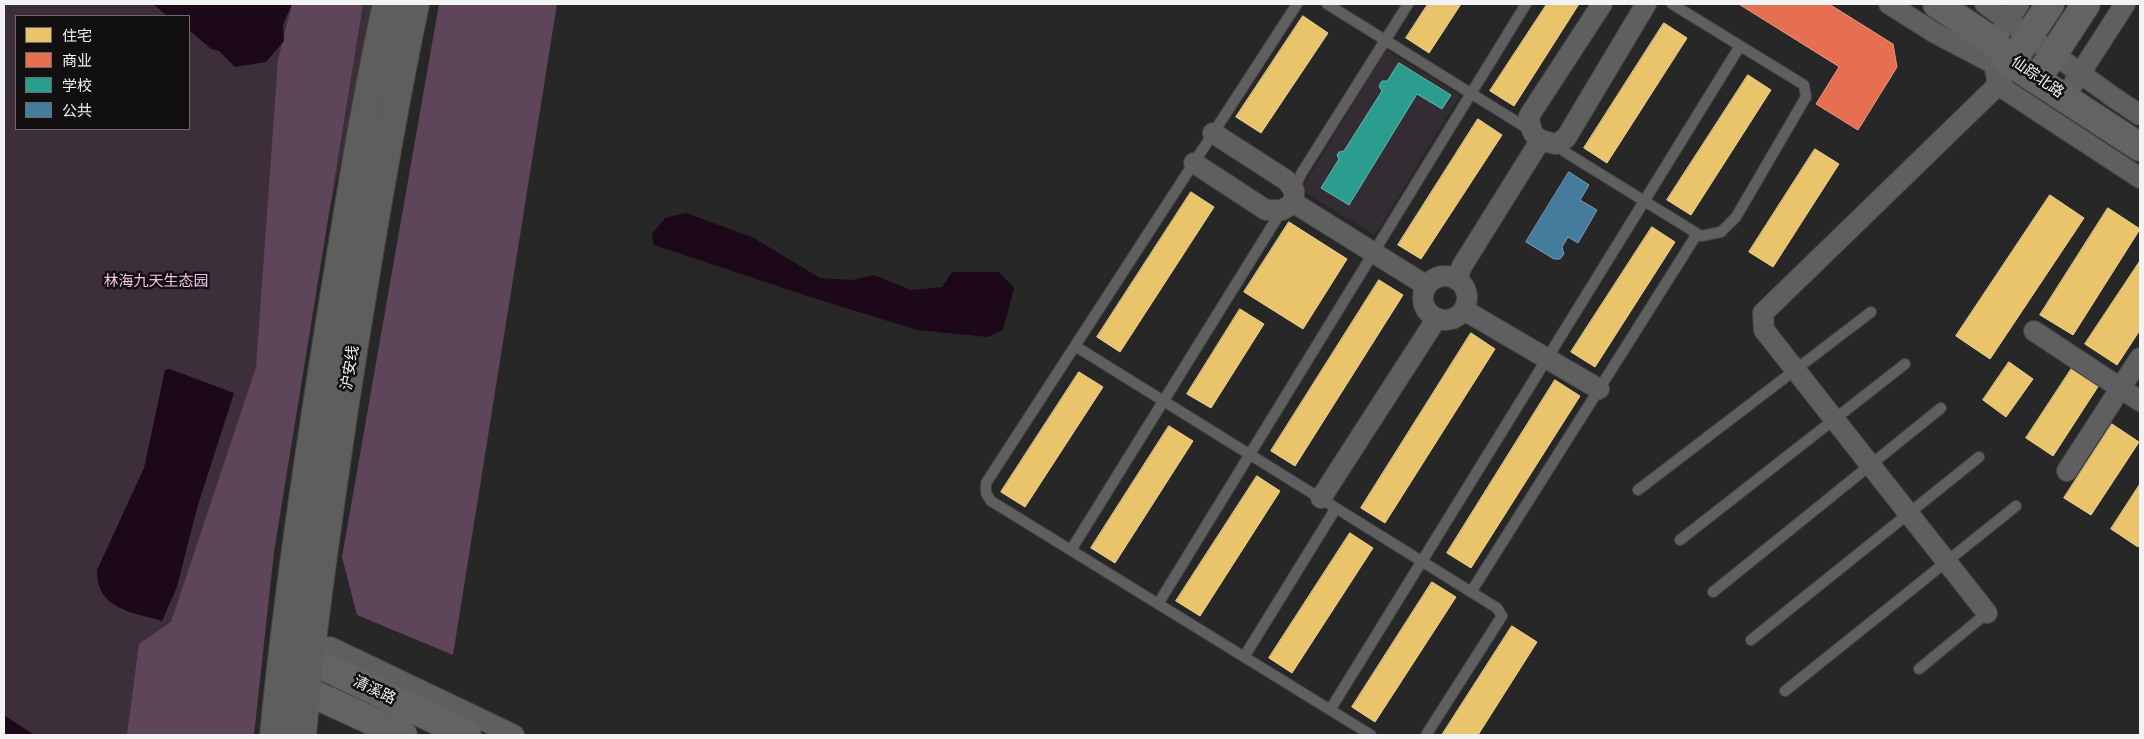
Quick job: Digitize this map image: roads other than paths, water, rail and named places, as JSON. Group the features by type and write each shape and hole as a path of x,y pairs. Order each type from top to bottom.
{"highway":[{"name":"沪安线","path":"274,735 282,647 302,500 342,246 387,4"},
{"name":"沪安线","path":"302,735 306,691 320,653 370,243 415,4"}],"main road":[{"name":"仙踪北路","path":"1937,4 2003,39 2005,74 2037,79 2140,147"},
{"path":"2003,39 2050,4"},
{"path":"2037,79 2086,4"},
{"name":"清溪路","path":"282,647 320,653 467,735"},
{"name":"清溪路","path":"279,679 403,735"}],"street":[{"path":"1542,138 1529,116 1602,4"},
{"path":"1542,138 1566,138 1646,4"},
{"path":"1889,4 1935,33 2003,39 2054,54 2140,115"},
{"path":"1985,4 2003,39"},
{"path":"2003,39 2019,4"},
{"path":"2064,98 2125,4"},
{"path":"1987,612 1764,330 1763,313 2005,74 2140,178"},
{"path":"1213,133 1286,180 1290,201 1427,286"},
{"path":"1458,280 1462,266 1542,138"},
{"path":"1194,163 1266,210 1290,201"},
{"path":"1444,276 1458,280 1462,284 1467,297 1464,310 1452,319 1437,318 1430,314 1424,301 1427,286 1444,276"},
{"path":"1464,310 1599,389"},
{"path":"1329,503 1437,318"},
{"path":"2034,331 2140,401"},
{"path":"2067,471 2140,358"},
{"path":"320,653 514,735"}],"lane":[{"path":"1298,4 986,483 986,493 991,501 1371,735"},
{"path":"1327,4 1701,236 1721,232 1736,217 1806,97 1804,86 1672,4"},
{"path":"1071,550 1290,201 1301,174 1408,4"},
{"path":"1158,604 1526,4"},
{"path":"1330,710 1740,46"},
{"path":"1472,592 1698,234"},
{"path":"1638,490 1871,312"},
{"path":"1075,346 1497,608 1502,616 1426,735"},
{"path":"1680,540 1905,364"},
{"path":"1713,592 1941,408"},
{"path":"1751,640 1979,457"},
{"path":"1244,657 1329,503"},
{"path":"1785,692 2016,506"},
{"path":"1919,669 1987,612"}],"park label":[{"name":"林海九天生态园","path":"156,282"}]}
